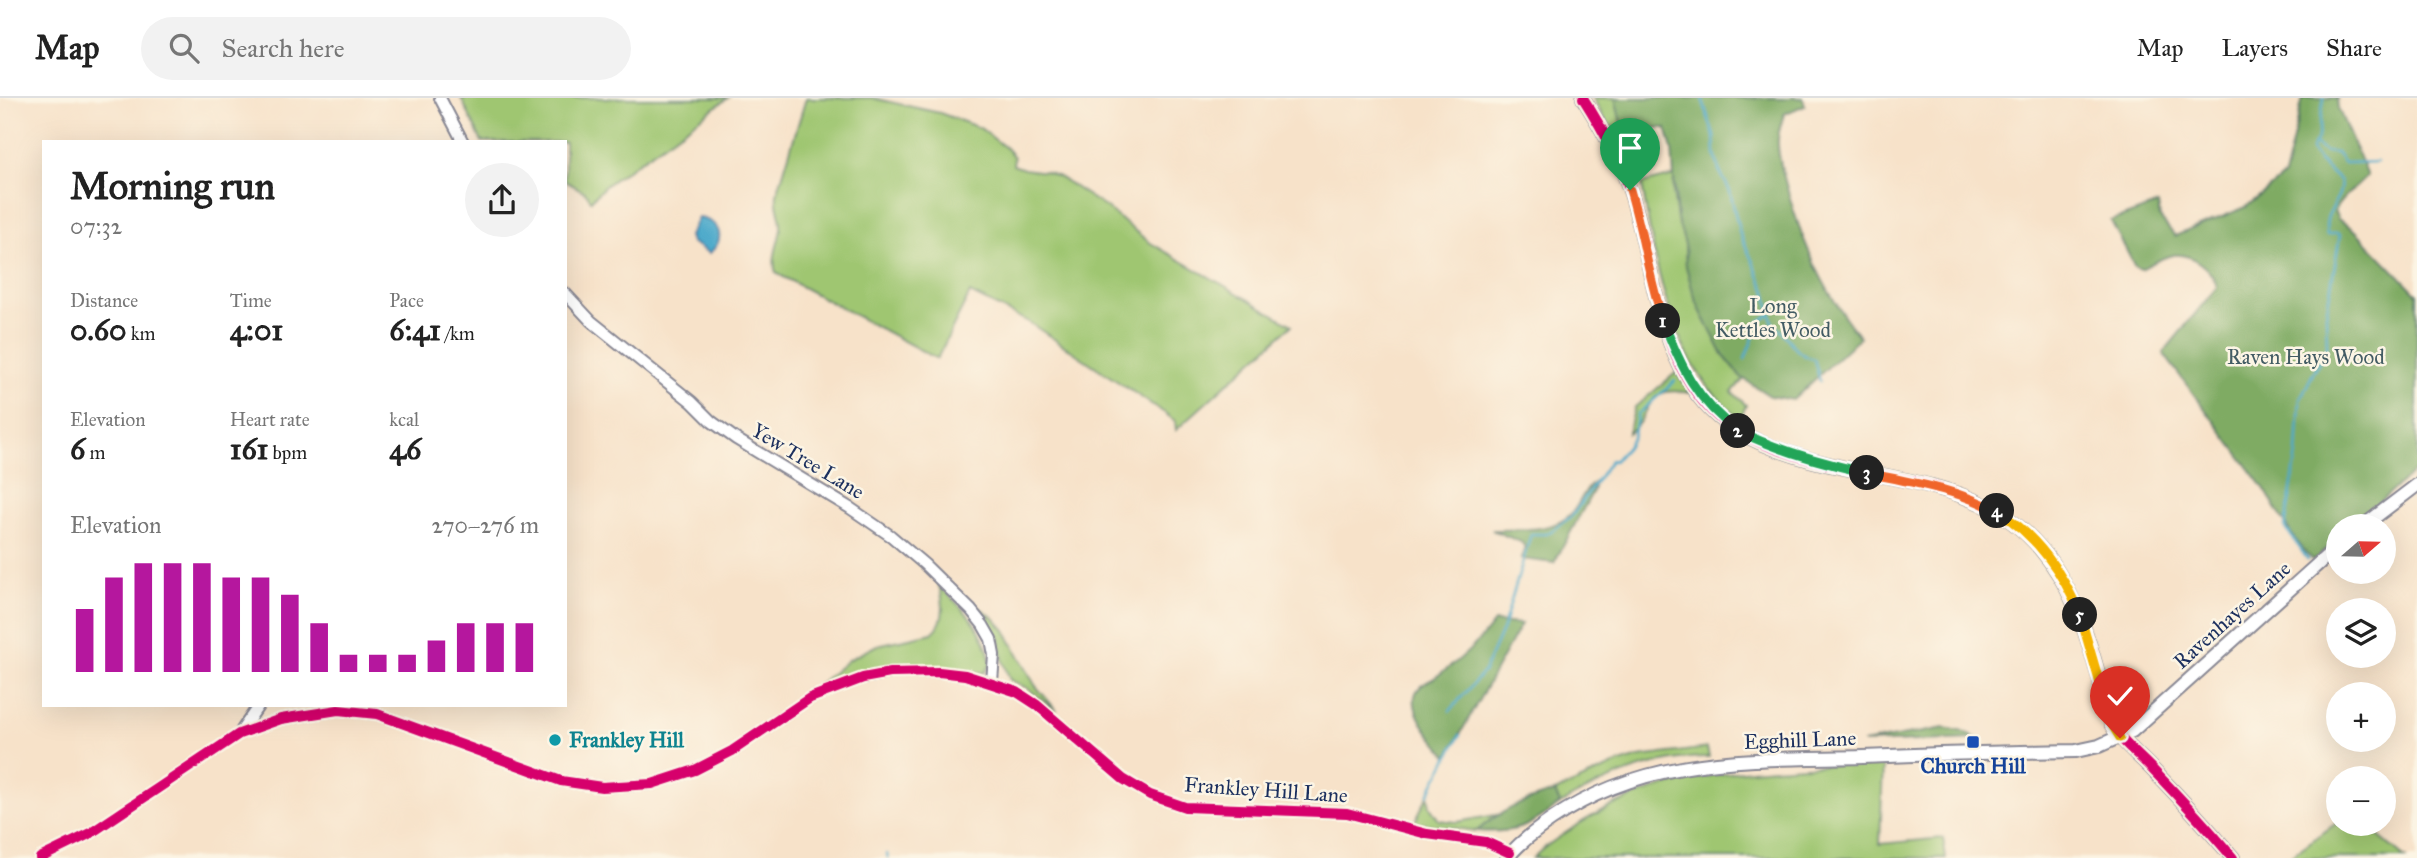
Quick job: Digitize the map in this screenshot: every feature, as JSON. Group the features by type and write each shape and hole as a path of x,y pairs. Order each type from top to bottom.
{"street":[{"path":"440,98 462,140"},
{"path":"1583,98 1613,151 1630,190 1658,304 1674,350 1695,390 1708,406 1719,418 1739,432 1779,449 1825,464 1930,486 1962,496 1986,505 2020,528 2043,552 2070,590 2112,725 2120,738 2195,813 2233,858"},
{"name":"Yew Tree Lane","path":"567,295 591,321 692,402 711,421 850,508 891,536 924,564 983,625 994,655 992,682"},
{"path":"2379,514 2417,485"},
{"name":"Ravenhayes Lane","path":"2120,738 2146,719 2326,557"},
{"name":"Frankley Hill Lane","path":"40,858 91,834 239,734 281,719 338,710 378,710 561,781 603,787 652,784 695,770 732,751 810,698 863,678 890,673 939,672 965,675 1017,692 1037,705 1124,779 1150,795 1185,807 1346,813 1427,834 1486,842 1508,856"},
{"path":"239,734 258,707"},
{"name":"Egghill Lane","path":"1508,856 1537,830 1581,800 1634,778 1670,770 1765,760 2076,751 2120,738"}],"green space":[{"path":"461,98 728,98 605,186 591,200 585,192 567,182 567,140 481,140"},
{"path":"806,98 872,98 940,113 980,128 1006,148 1014,157 1013,165 1059,177 1105,207 1149,242 1292,325 1176,430 1175,421 1166,414 1027,321 970,293 937,359 776,273 775,256 781,228 777,194"},
{"path":"1593,98 1615,98 1622,127 1609,128"},
{"name":"Long Kettles Wood","path":"1615,98 1803,98 1805,105 1784,114 1778,137 1778,152 1793,208 1816,267 1836,303 1860,337 1793,400 1770,396 1741,377 1723,355 1700,310 1686,266 1685,244 1677,219 1672,150 1666,128 1622,127"},
{"name":"Raven Hays Wood","path":"2303,98 2337,98 2338,108 2367,176 2345,196 2334,211 2338,219 2356,231 2417,294 2417,469 2366,514 2326,514 2326,550 2313,561 2294,538 2264,488 2163,353 2217,287 2211,274 2194,259 2180,255 2165,257 2141,269 2135,267 2111,221 2158,204 2160,218 2175,236 2246,207 2284,176"},
{"path":"1674,176 1673,193 1685,244 1686,266 1723,355 1744,379 1732,392 1746,405 1740,420 1713,393 1695,368 1672,319 1664,291 1642,184"},
{"path":"1678,371 1690,393 1674,391 1656,397 1642,419 1628,433 1635,407"},
{"path":"1595,482 1593,491 1554,563 1521,559 1525,547 1521,542 1492,530 1535,529 1556,524 1572,513"},
{"path":"939,586 979,630 991,664 984,673 934,667 898,667 816,687 848,660 877,645 932,633 942,618"},
{"path":"972,602 1005,630 1035,685 1057,711 1027,688 1010,680 1003,662 999,637"},
{"path":"1494,622 1521,624 1448,756 1421,720 1415,704 1416,693 1422,685 1467,653"},
{"path":"1944,728 1978,739 1863,743"},
{"path":"1707,748 1709,757 1650,765 1595,786 1560,804 1555,792 1614,765 1639,757"},
{"path":"1883,764 1880,844 1943,838 1946,858 1533,858 1553,841 1603,810 1640,794 1679,782 1759,769"},
{"path":"1555,792 1560,804 1531,823 1512,830 1477,831 1514,807"},
{"path":"1428,795 1430,807 1439,820 1457,822 1496,815 1477,831 1414,823"},
{"path":"2326,831 2326,836 2378,836 2405,858 2288,858"}],"water":[{"path":"698,218 712,222 719,231 718,242 709,253 691,242 689,236"}],"waterway":[{"path":"1702,98 1714,136 1719,170 1730,191 1739,231 1766,291 1773,324 1796,349 1814,359 1820,381"},
{"path":"2308,560 2285,527 2297,453 2300,399 2327,346 2326,315 2340,235 2327,235 2326,225 2339,194 2340,181 2311,150 2318,137 2324,98"},
{"path":"2314,144 2326,152 2336,153 2344,163 2377,162"},
{"path":"1745,359 1759,322 1770,314"},
{"path":"1450,711 1484,671 1503,628 1531,534 1547,534 1572,516 1611,460 1614,461 1626,448 1633,437 1638,414 1675,381"},
{"path":"1428,795 1460,735"},
{"path":"887,854 888,858"}],"cycle path":[{"path":"1583,98 1627,180 1660,312 1682,369 1698,395 1731,427 1778,450 1954,493 1988,507 2017,525 2040,547 2073,601 2095,662 2112,725 2125,743 2233,858"},
{"path":"40,858 91,833 239,734 281,719 338,710 377,714 561,781 602,787 652,784 695,770 732,751 810,698 863,678 890,673 939,672 965,675 1017,692 1037,705 1123,779 1150,795 1185,807 1347,813 1427,834 1486,842 1510,853"}],"place":[{"name":"Frankley Hill","path":"555,740"},
{"name":"Church Hill","path":"1973,742"}],"route":[{"path":"1630,190 1662,318 1683,368 1708,406 1719,418 1739,432 1779,449 1825,464 1930,486 1986,505 2004,515 2034,541 2070,590 2101,682 2112,725 2120,738"}]}
